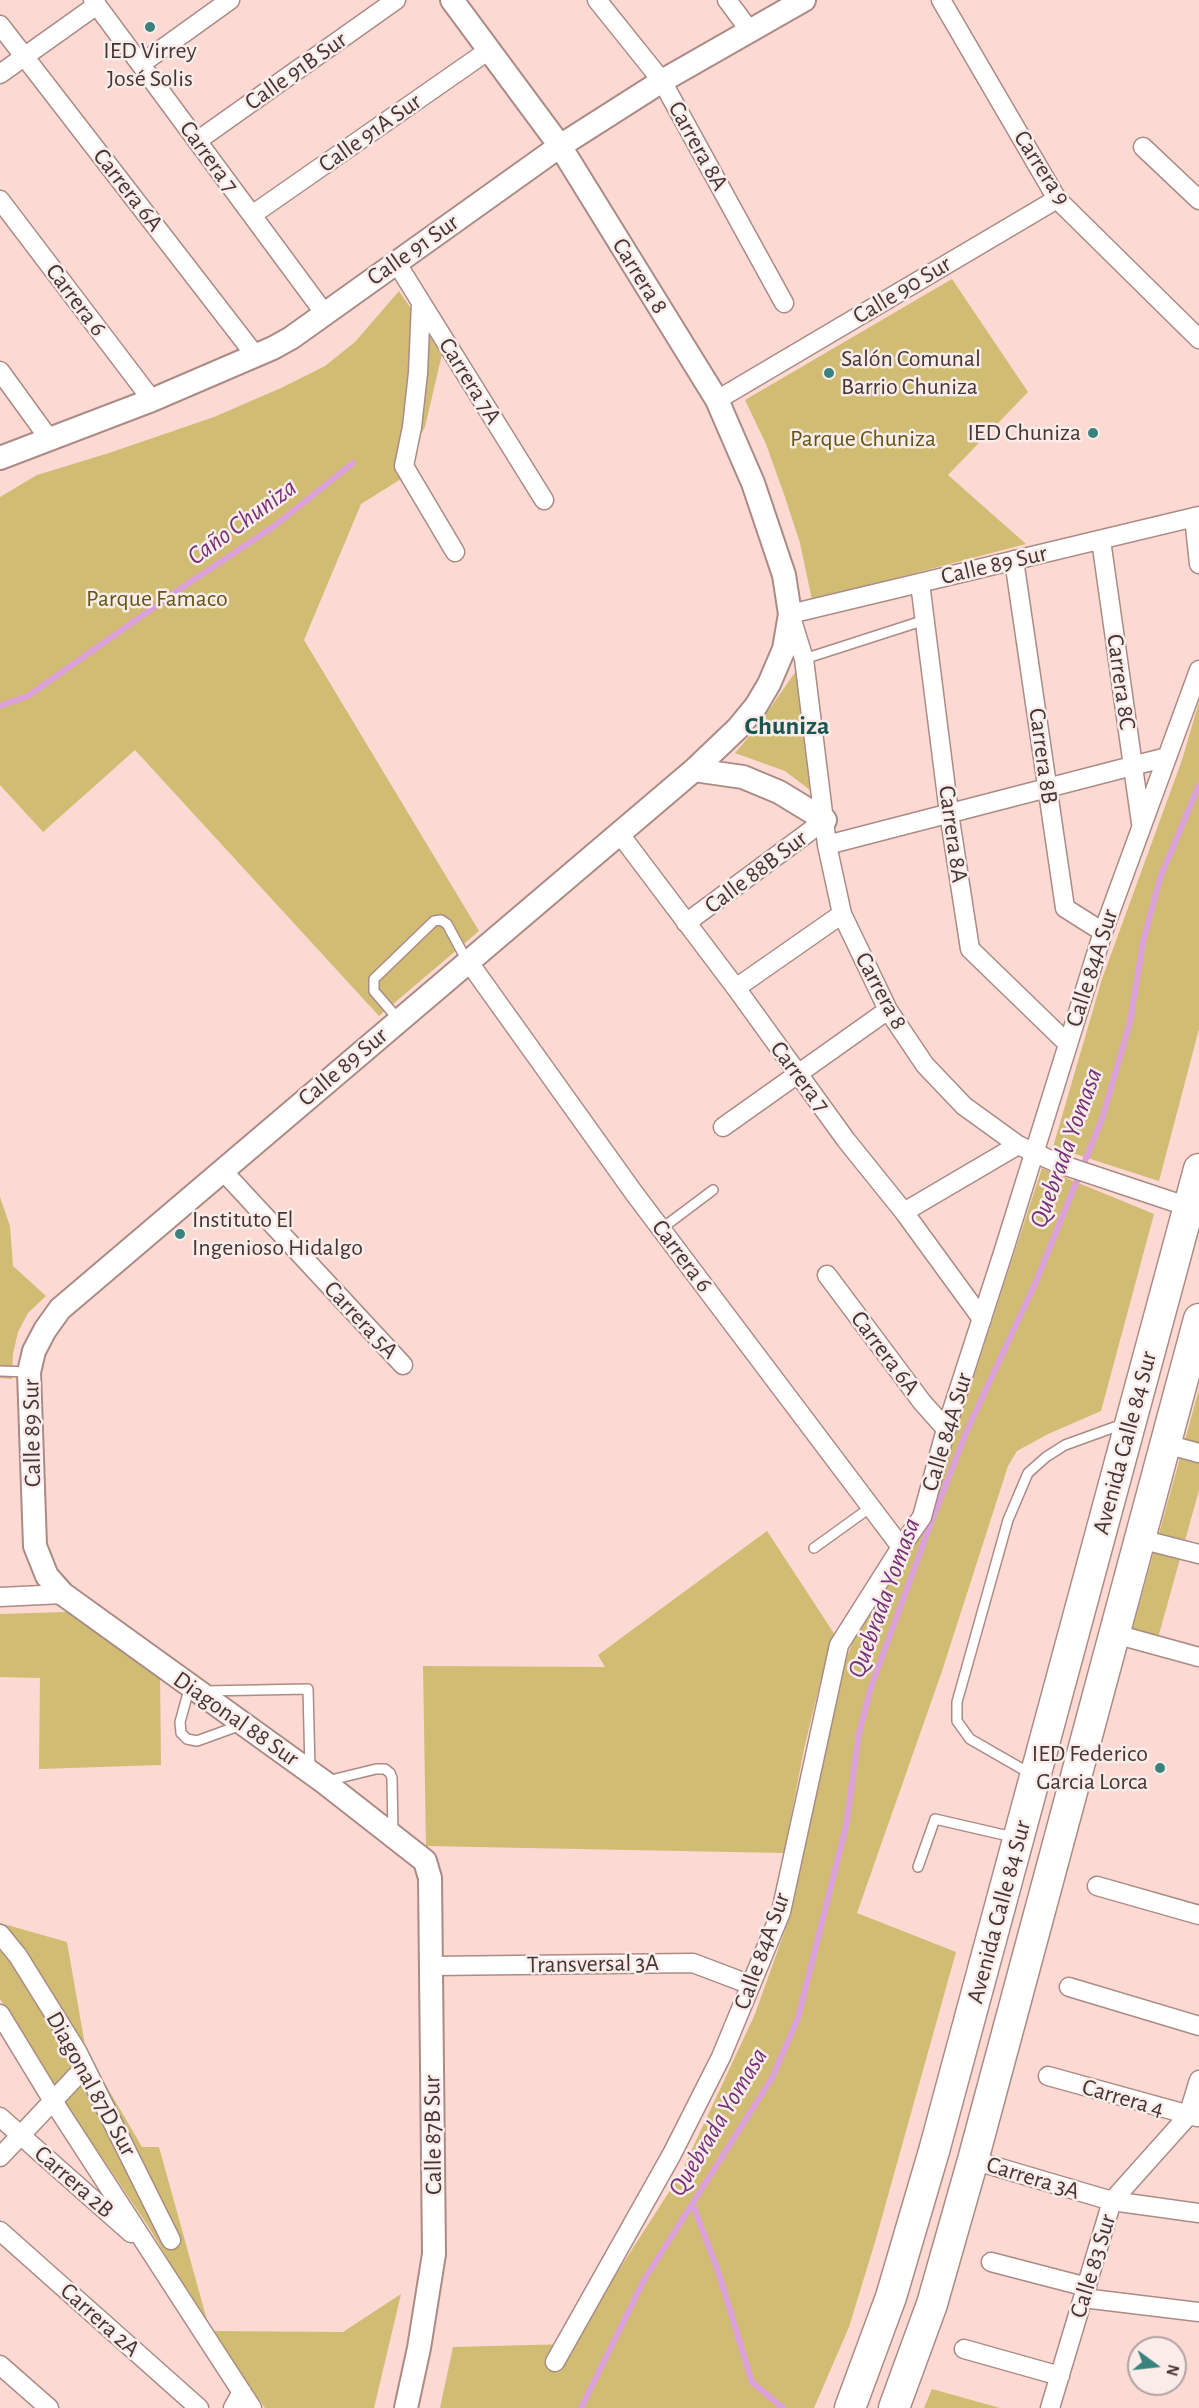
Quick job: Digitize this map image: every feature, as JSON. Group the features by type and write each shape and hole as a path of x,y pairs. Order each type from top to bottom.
{"highway":[{"name":"Avenida Calle 84 Sur","path":"850,2408 875,2345 912,2230 1199,1169"},
{"name":"Avenida Calle 84 Sur","path":"894,2408 932,2304 973,2160 1114,1634 1197,1336"}],"street":[{"path":"141,64 230,0"},
{"name":"Calle 91B Sur","path":"197,141 396,0"},
{"name":"Carrera 8","path":"452,0 560,146 717,400 753,483 784,575"},
{"name":"Carrera 8A","path":"597,0 662,81 784,303"},
{"path":"727,0 750,31"},
{"name":"Calle 91 Sur","path":"0,458 152,400 291,338 560,146 662,81 804,0"},
{"name":"Carrera 9","path":"941,0 1057,199 1199,339"},
{"path":"0,74 95,3"},
{"name":"Carrera 7","path":"95,3 324,314"},
{"name":"Carrera 6A","path":"0,25 255,355"},
{"name":"Calle 91A Sur","path":"252,215 489,50"},
{"path":"1143,147 1199,200"},
{"name":"Calle 90 Sur","path":"717,400 1057,199"},
{"name":"Carrera 6","path":"0,200 152,400"},
{"name":"Carrera 7A","path":"396,262 544,500"},
{"path":"421,303 418,373 412,427 404,466 455,552"},
{"path":"0,371 50,440"},
{"path":"1196,517 1199,564"},
{"name":"Calle 89 Sur","path":"790,614 1196,517"},
{"name":"Carrera 8C","path":"1101,540 1142,824"},
{"name":"Carrera 8B","path":"1014,560 1065,908 1103,932"},
{"name":"Calle 89 Sur","path":"47,1576 35,1546 29,1372 39,1340 60,1309 694,770 738,728 756,706 769,684 784,649 790,614 784,575"},
{"name":"Carrera 8A","path":"920,583 949,813 970,949 1068,1044"},
{"name":"Carrera 8","path":"790,614 804,659 827,844 842,914 888,1010 925,1065 964,1107 1018,1145 1057,1163 1189,1207"},
{"name":"Calle 84A Sur","path":"555,2362 672,2154 721,2057 781,1912 838,1645 900,1547 922,1517 946,1429 1035,1154 1103,932 1199,670"},
{"name":"Calle 88B Sur","path":"827,844 1167,757"},
{"path":"694,770 743,777 779,792 825,820"},
{"name":"Calle 88B Sur","path":"686,923 825,820"},
{"name":"Carrera 7","path":"619,833 799,1073 846,1140 904,1212 982,1319"},
{"path":"736,988 842,914"},
{"name":"Carrera 6","path":"468,961 661,1229 900,1547"},
{"path":"723,1127 888,1010"},
{"path":"904,1212 1018,1145"},
{"name":"Carrera 5A","path":"222,1170 403,1365"},
{"name":"Carrera 6A","path":"827,1275 922,1402 946,1429"},
{"path":"1166,1444 1199,1453"},
{"path":"1140,1539 1199,1554"},
{"name":"Diagonal 88 Sur","path":"47,1576 63,1594 317,1777 425,1861"},
{"path":"0,1597 63,1594"},
{"path":"1114,1634 1199,1657"},
{"name":"Calle 87B Sur","path":"405,2408 419,2348 434,2254 430,1878 425,1861"},
{"path":"1097,1886 1199,1915"},
{"name":"Diagonal 87D Sur","path":"0,1935 18,1956 85,2067 171,2240"},
{"name":"Transversal 3A","path":"431,1966 693,1963 751,1985"},
{"path":"1069,1987 1199,2026"},
{"path":"0,2014 53,2101"},
{"path":"0,2157 85,2067"},
{"name":"Carrera 4","path":"1048,2076 1193,2117"},
{"name":"Calle 83 Sur","path":"1050,2408 1112,2201 1193,2117 1199,2080"},
{"name":"Diagonal 87D Sur","path":"53,2101 148,2248 237,2400"},
{"name":"Carrera 2B","path":"0,2117 148,2248"},
{"name":"Carrera 3A","path":"973,2160 1112,2201 1199,2213"},
{"name":"Carrera 2A","path":"0,2231 199,2408"},
{"path":"991,2262 1085,2292 1199,2312"},
{"path":"964,2349 1060,2376"},
{"path":"0,2365 49,2408"},
{"path":"237,2400 252,2408"}],"lane":[{"path":"804,659 925,620"},
{"path":"399,1020 374,991 374,979 434,921 441,920 447,924 468,961"},
{"path":"661,1229 713,1190"},
{"path":"0,1371 29,1372"},
{"path":"1035,1777 970,1739 957,1721 957,1702 1008,1520 1028,1473 1046,1457 1065,1445 1131,1421"},
{"path":"814,1548 871,1507"},
{"path":"243,1724 197,1741 187,1739 181,1732 180,1722 193,1689 308,1689 317,1777 376,1769 390,1773 393,1835"},
{"path":"918,1867 935,1819 1018,1838"}],"green space":[{"name":"Parque Chuniza","path":"952,279 1028,392 948,475 1026,544 812,600 800,543 785,497 766,444 745,400"},
{"name":"Parque Famaco","path":"399,291 442,354 425,427 404,466 409,474 361,504 304,640 479,931 379,1016 135,750 43,832 0,785 0,497 37,475 214,417 325,366 355,342"},
{"path":"796,671 810,790 785,771 735,753 757,727"},
{"path":"1199,702 1199,1029 1159,1181 1053,1147 1102,979 1182,760"},
{"path":"1042,1168 1154,1214 1101,1411 1048,1434 1017,1451 1008,1466 942,1671 857,1913 956,1952 849,2327 814,2408 440,2408 453,2347 571,2344 680,2175 755,2014 789,1919 832,1699 852,1643 947,1459"},
{"path":"0,1197 10,1226 13,1266 46,1296 28,1313 18,1332 13,1354 12,1379 0,1378"},
{"path":"1199,1389 1199,1490 1158,1638 1132,1631"},
{"path":"767,1531 835,1635 820,1683 804,1749 784,1853 426,1846 423,1666 605,1667 598,1655"},
{"path":"66,1612 160,1675 161,1765 39,1769 40,1678 0,1677 0,1614"},
{"path":"0,1923 67,1942 86,2051 142,2147 159,2147 210,2331 150,2229 52,2083 0,1999"},
{"path":"401,2294 374,2408 265,2408 210,2331 343,2332"},
{"path":"932,2389 1000,2408 924,2408"}],"waterway":[{"name":"Caño Chuniza","path":"0,706 28,696 273,527 353,463"},
{"name":"Quebrada Yomasa","path":"581,2408 644,2280 772,2078 798,2018 846,1826 859,1733 871,1687 968,1428 1035,1284 1102,1119 1130,1022 1143,942 1160,878 1199,785"},
{"path":"693,2205 718,2271 752,2382 783,2408"}],"place":[{"name":"IED Virrey José Solis","path":"150,27"},
{"name":"Salón Comunal Barrio Chuniza","path":"829,373"},
{"name":"IED Chuniza","path":"1093,433"},
{"name":"Instituto El Ingenioso Hidalgo","path":"180,1234"},
{"name":"IED Federico Garcia Lorca","path":"1160,1768"}],"district":[{"name":"Chuniza","path":"787,726"}]}
